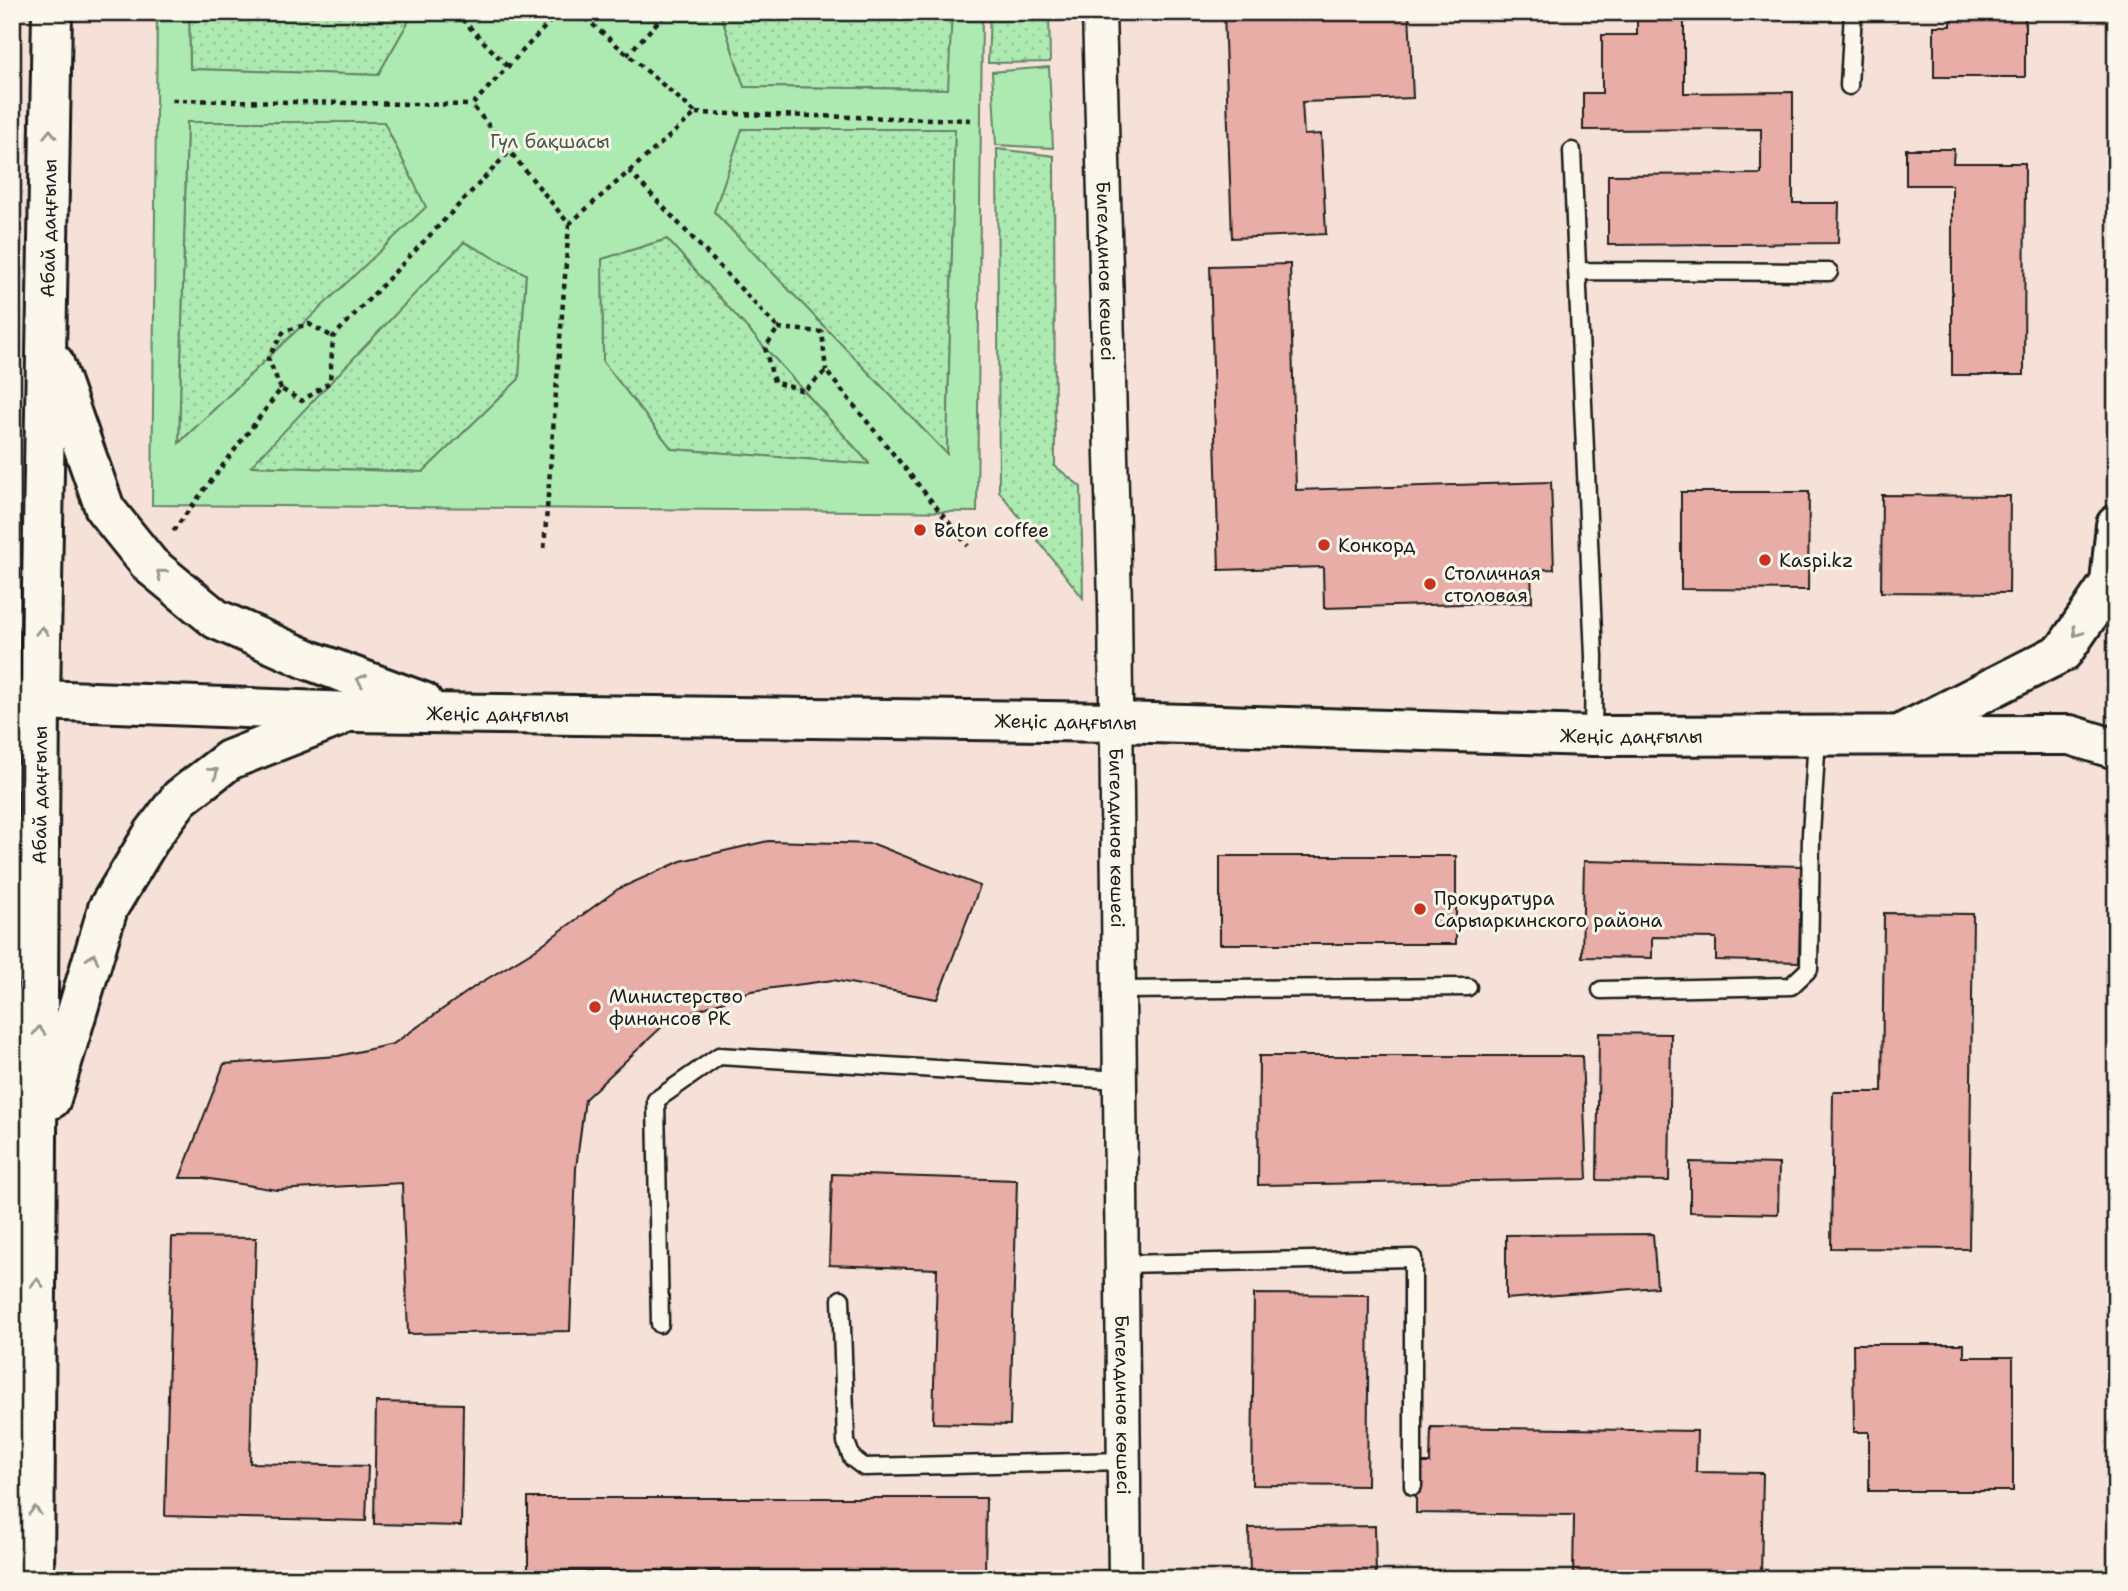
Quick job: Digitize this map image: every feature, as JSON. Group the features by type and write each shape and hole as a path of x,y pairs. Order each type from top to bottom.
{"main road":[{"name":"Абай даңғылы","path":"34,1579 39,1141 26,700 46,339 52,12"},
{"path":"46,339 105,509 150,565 216,619 309,660 448,712"},
{"path":"1900,735 2063,652 2110,583 2116,525"},
{"name":"Жеңіс даңғылы","path":"26,700 352,712 1117,722 1593,736 2070,734 2116,749"},
{"path":"39,1141 108,908 153,834 180,798 229,760 352,712"},
{"path":"12,1049 39,1141"}],"street":[{"name":"Бигелдинов көшесі","path":"1098,12 1117,722 1125,1579"}],"lane":[{"path":"1849,86 1853,12"},
{"path":"1572,151 1594,656 1593,736"},
{"path":"1577,271 1829,272"},
{"path":"1601,990 1791,986 1809,969 1811,835 1817,736"},
{"path":"1120,990 1468,987"},
{"path":"660,1324 656,1100 719,1056 1120,1080"},
{"path":"1122,1264 1413,1258 1413,1486"},
{"path":"841,1299 846,1441 852,1458 864,1467 1124,1461"}],"path":[{"path":"454,12 508,67"},
{"path":"172,100 472,106 559,12"},
{"path":"578,12 695,113 971,120"},
{"path":"627,55 667,12"},
{"path":"472,106 569,224 544,548"},
{"path":"569,224 695,113"},
{"path":"333,337 309,324 285,331 268,358 281,389 302,401 330,382 333,337 510,151"},
{"path":"629,171 778,328 822,332 826,371 968,546"},
{"path":"778,328 765,348 774,382 804,390 826,371"},
{"path":"167,539 281,389"}],"green space":[{"name":"Гүл бақшасы","path":"157,12 189,12 190,69 378,75 414,12 720,12 744,87 948,89 952,12 982,12 977,512 152,505","holes":["187,122 384,122 426,207 179,443","742,129 955,129 947,454 714,212","667,239 869,464 672,449 603,362 602,259","464,242 526,274 519,379 423,472 251,466"]},
{"path":"189,12 414,12 378,75 190,69"},
{"path":"720,12 952,12 949,89 744,87"},
{"path":"990,12 1049,12 1050,62 988,63"},
{"path":"1049,67 1053,148 996,145 992,72"},
{"path":"187,121 384,122 427,207 179,443"},
{"path":"742,129 955,129 947,455 714,212"},
{"path":"997,149 1054,156 1055,466 1081,487 1083,598 999,491"},
{"path":"667,239 870,464 672,449 603,362 602,259"},
{"path":"464,242 526,274 519,379 423,472 250,466"}],"building":[{"path":"1224,12 1409,12 1413,98 1302,102 1304,135 1321,134 1326,234 1232,238"},
{"path":"1637,12 1684,12 1684,93 1793,92 1793,203 1839,203 1838,243 1608,245 1608,175 1761,174 1761,129 1583,130 1583,93 1602,93 1602,35 1637,35"},
{"path":"1951,12 2025,12 2025,77 1934,77 1934,26 1951,26"},
{"path":"1906,149 1954,149 1953,163 2025,163 2024,375 1952,375 1952,185 1906,185"},
{"path":"1290,264 1296,490 1551,482 1554,569 1531,570 1532,602 1324,608 1323,567 1219,570 1210,266"},
{"path":"1681,492 1809,492 1808,590 1681,589"},
{"path":"1882,495 2010,496 2009,593 1881,592"},
{"path":"768,841 874,844 980,886 937,999 833,980 751,991 668,1021 585,1099 576,1168 570,1331 408,1334 402,1183 277,1190 204,1178 180,1178 224,1064 338,1056 393,1044 477,985 533,951 618,889 681,861"},
{"path":"1220,856 1456,856 1456,944 1220,944"},
{"path":"1584,861 1801,866 1799,962 1716,960 1716,938 1652,937 1652,958 1582,957"},
{"path":"1884,913 1973,914 1969,1249 1831,1248 1833,1092 1882,1092"},
{"path":"1599,1033 1671,1034 1669,1181 1597,1180"},
{"path":"1259,1056 1582,1056 1587,1179 1258,1185"},
{"path":"1690,1162 1779,1164 1778,1214 1690,1212"},
{"path":"832,1174 1017,1180 1010,1425 933,1423 937,1269 829,1265"},
{"path":"1653,1234 1657,1287 1506,1299 1506,1235"},
{"path":"172,1237 256,1238 250,1463 368,1466 366,1521 165,1516"},
{"path":"1254,1294 1369,1295 1367,1486 1252,1485"},
{"path":"1853,1344 1964,1344 1964,1357 2013,1357 2013,1491 1869,1491 1869,1432 1854,1432"},
{"path":"376,1402 463,1404 461,1526 374,1524"},
{"path":"1431,1427 1697,1431 1696,1472 1763,1473 1761,1579 1573,1579 1574,1515 1416,1513 1416,1463 1430,1463"},
{"path":"528,1498 986,1498 985,1579 923,1579 924,1571 528,1571"},
{"path":"1375,1526 1376,1579 1250,1579 1249,1528"},
{"path":"1975,1573 2062,1574 2062,1579 1975,1579"}],"place":[{"name":"Baton coffee","path":"920,530"},
{"name":"Конкорд","path":"1324,545"},
{"name":"Kaspi.kz","path":"1765,560"},
{"name":"Столичная столовая","path":"1430,584"},
{"name":"Прокуратура Сарыаркинского района","path":"1420,909"},
{"name":"Министерство финансов РК","path":"595,1007"}]}
